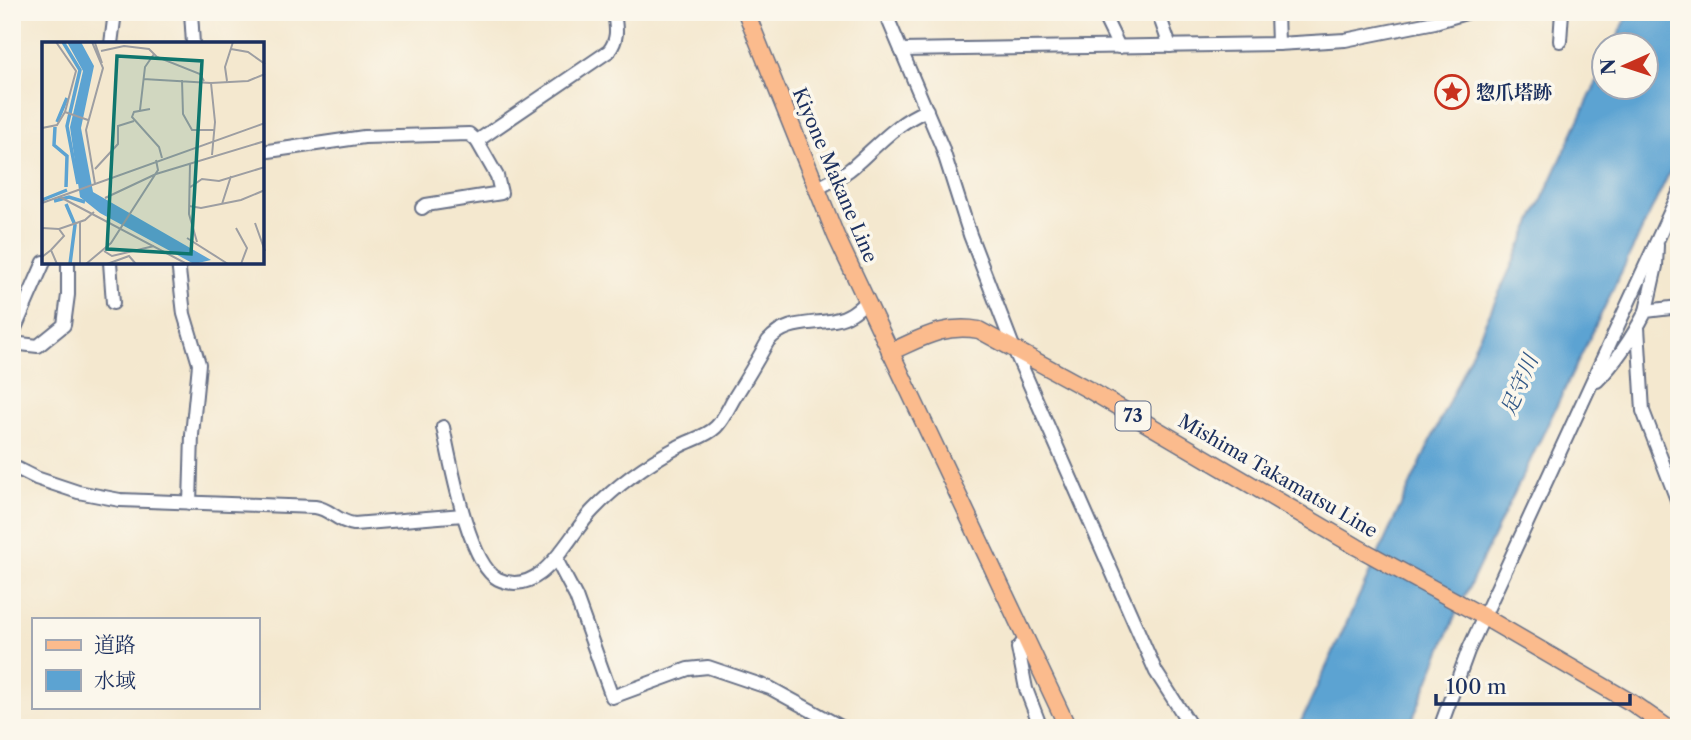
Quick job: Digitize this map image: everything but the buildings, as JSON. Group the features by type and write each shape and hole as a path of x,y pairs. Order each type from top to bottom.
{"main road":[{"name":"Kiyone Makane Line","path":"746,12 816,189 890,352"},
{"name":"Mishima Takamatsu Line","path":"890,352 947,328 979,330 1482,616 1632,703 1668,728"},
{"path":"890,352 1068,728"}],"street":[{"path":"111,42 115,12"},
{"path":"191,12 193,42"},
{"path":"477,141 609,51 617,34 614,12"},
{"path":"885,12 942,147 970,235 1014,349 1156,672 1192,728"},
{"path":"1102,12 1119,47"},
{"path":"1158,12 1170,46"},
{"path":"1277,12 1278,44"},
{"path":"901,50 1278,44 1345,40 1435,22 1469,12"},
{"path":"1560,41 1562,12"},
{"path":"816,189 853,167 890,130 927,110"},
{"path":"264,152 364,137 469,134 477,141 497,176 501,193 426,205 422,208"},
{"path":"1440,728 1482,616 1679,193"},
{"path":"1591,386 1611,367 1646,311 1656,266 1657,237"},
{"path":"12,335 43,264"},
{"path":"12,343 38,346 64,325 68,264"},
{"path":"110,264 113,303"},
{"path":"178,264 184,314 199,364 192,436 190,503"},
{"path":"443,427 464,515 482,563 499,579 508,582 529,580 556,559 579,525 598,504 666,454 717,426 768,341 778,332 790,326 837,320 854,312 867,300"},
{"path":"1646,311 1679,307"},
{"path":"1638,327 1643,411 1679,505"},
{"path":"12,466 36,478 78,492 120,500 315,507 327,511 339,521 354,524 464,515"},
{"path":"556,559 576,597 611,697 688,669 708,667 770,688 843,728"},
{"path":"1026,639 1018,648 1026,689 1041,728"}],"water":[{"name":"足守川","path":"1629,12 1679,12 1679,153 1456,614 1409,728 1298,728 1590,96 1590,102 1660,102 1660,32 1620,32"}],"place":[{"name":"惣爪塔跡","path":"1452,92"}]}
